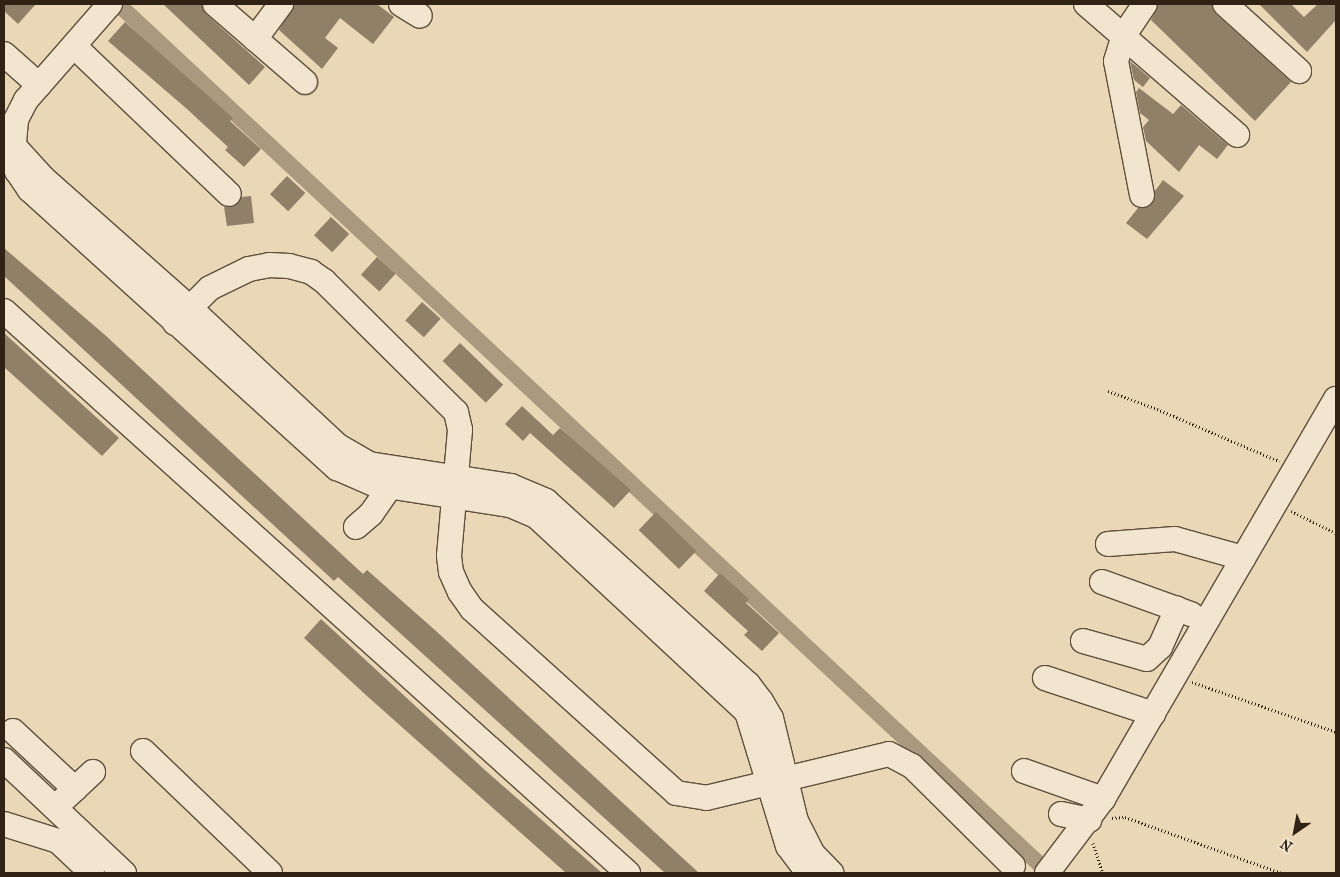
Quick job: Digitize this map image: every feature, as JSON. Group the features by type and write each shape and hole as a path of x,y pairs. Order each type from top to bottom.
{"street":[{"path":"215,4 305,82"},
{"path":"255,39 281,4"},
{"path":"1086,4 1237,135"},
{"path":"1142,195 1116,61 1124,35 1145,4"},
{"path":"1225,4 1299,71"},
{"path":"106,9 26,100 16,120 13,144 43,178 337,468 355,478 390,487 454,488"},
{"path":"74,46 229,194"},
{"path":"4,54 39,85"},
{"path":"183,315 210,288 249,269 269,265 311,272 456,412 460,422 454,488 451,572 472,609 676,793 706,798 889,754 901,758 1013,866"},
{"path":"4,311 628,873"},
{"path":"183,315 338,446 356,458 369,464 510,505 536,516 736,699 753,726 805,839 831,873"},
{"path":"1047,873 1065,852 1103,799 1336,399"},
{"path":"356,527 371,514 390,487"},
{"path":"1108,544 1175,539 1243,558"},
{"path":"1102,582 1207,620"},
{"path":"1083,641 1147,659 1160,647 1177,609"},
{"path":"1045,678 1153,714"},
{"path":"13,731 75,790"},
{"path":"143,751 270,873"},
{"path":"4,760 54,807 115,871"},
{"path":"1024,771 1103,799"},
{"path":"54,807 93,772"},
{"path":"777,780 788,846 808,873"},
{"path":"1061,814 1089,820"},
{"path":"4,824 58,841 92,873"}],"path":[{"path":"1108,391 1157,409 1296,469"},
{"path":"1274,504 1336,533"},
{"path":"1175,676 1336,732"},
{"path":"1104,873 1094,850 1089,820 1125,816 1281,873"}],"building":[{"path":"4,4 36,4 18,24 4,11"},
{"path":"163,4 202,4 206,14 265,67 249,85"},
{"path":"294,4 377,4 394,17 373,44 340,18 325,38 338,48 322,69 279,30"},
{"path":"1159,4 1212,4 1216,14 1291,82 1255,121 1151,20"},
{"path":"1259,4 1291,4 1304,17 1318,4 1336,4 1336,20 1307,52"},
{"path":"125,22 233,118 230,121 261,149 244,167 225,150 228,147 187,109 108,41"},
{"path":"1130,61 1150,78 1143,87 1134,80"},
{"path":"1139,88 1173,114 1181,105 1228,145 1217,159 1199,145 1179,172 1146,141 1143,127 1149,120 1140,113 1136,92"},
{"path":"287,176 305,193 288,211 270,194"},
{"path":"1163,180 1184,196 1147,239 1126,223 1138,208 1151,205 1155,191"},
{"path":"251,196 254,223 227,226 224,207 233,207 242,197"},
{"path":"331,217 349,234 332,252 314,235"},
{"path":"4,248 105,335 363,574 367,570 436,631 699,873 665,873 338,577 334,581 4,276"},
{"path":"377,257 396,274 380,292 361,275"},
{"path":"422,302 441,319 424,337 405,321"},
{"path":"4,333 119,438 102,456 4,367"},
{"path":"460,343 503,385 486,403 443,361"},
{"path":"522,406 553,435 560,428 631,490 614,508 530,433 523,441 505,424"},
{"path":"656,512 696,551 679,569 639,530"},
{"path":"720,573 749,599 746,603 779,633 762,651 744,635 748,631 704,591"},
{"path":"321,619 486,771 602,873 566,873 367,696 304,638"}],"waterway":[{"path":"118,4 1049,873"}]}
